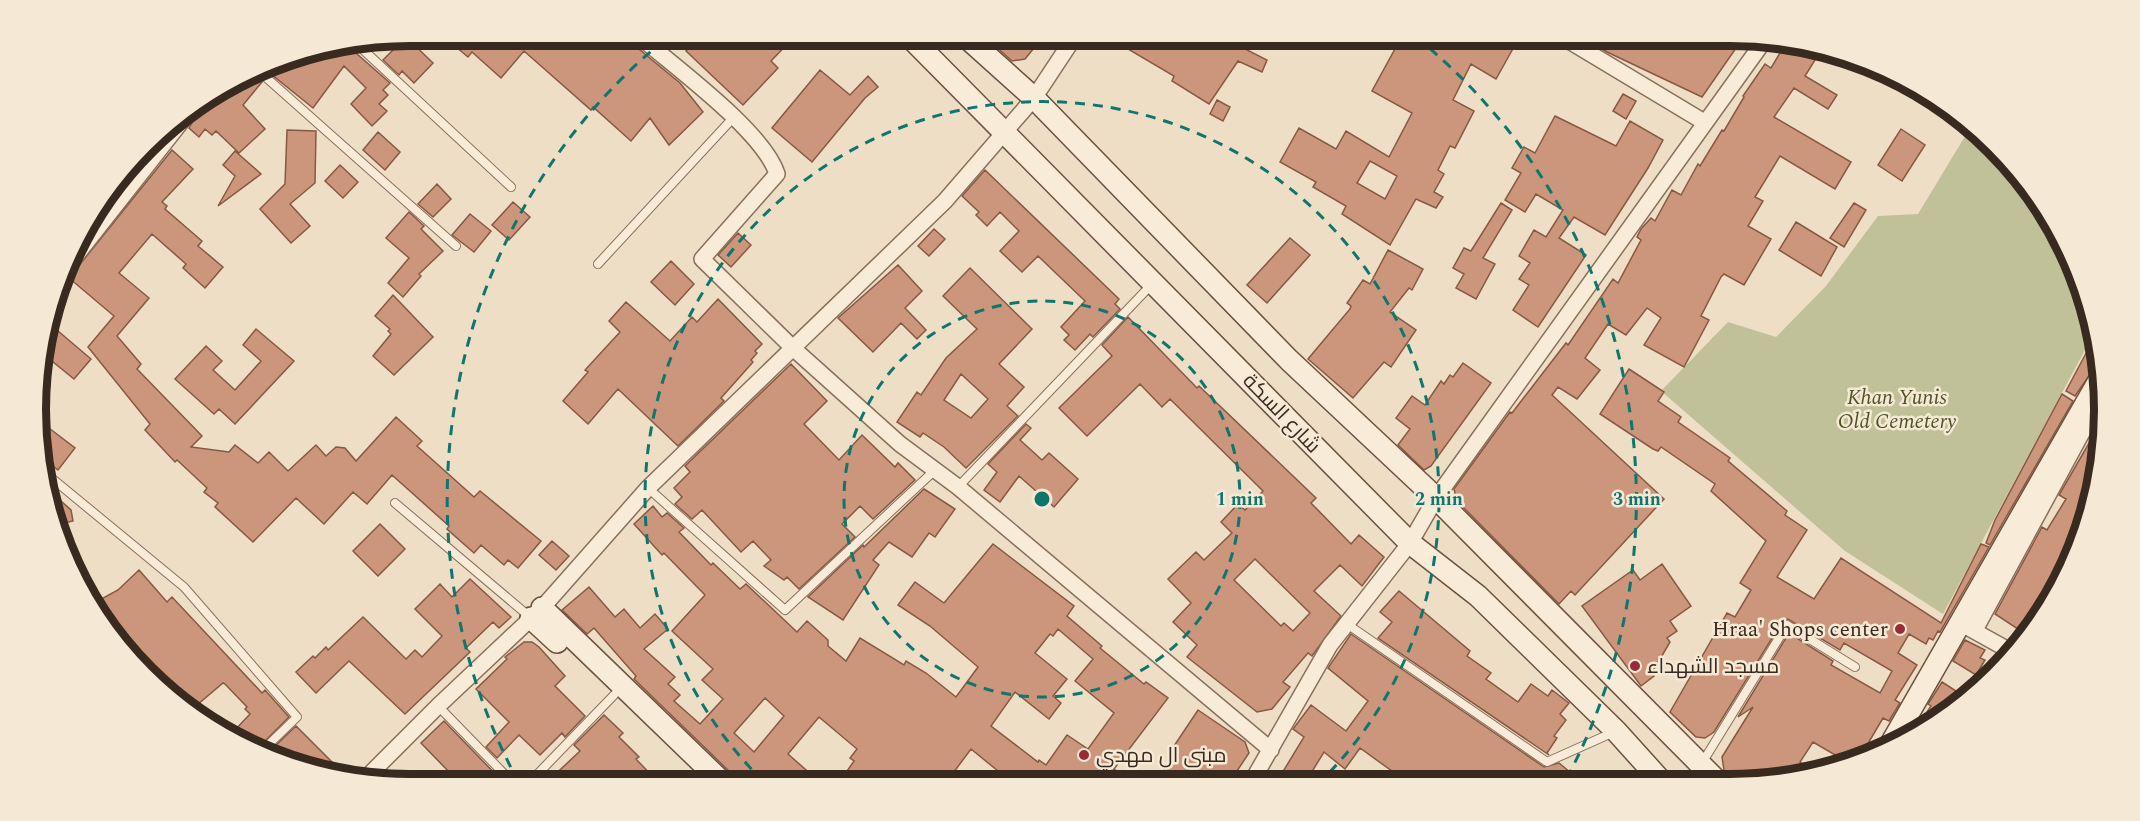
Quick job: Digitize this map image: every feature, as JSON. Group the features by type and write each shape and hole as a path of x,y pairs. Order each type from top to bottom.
{"main road":[{"name":"شارع السكة","path":"919,46 1007,132 1410,543 1478,596 1616,731 1655,774"},
{"name":"شارع السكة","path":"976,46 1034,98 1289,360 1436,498 1710,774"},
{"path":"1899,733 1968,627 2093,392"},
{"path":"537,613 614,695 694,774"},
{"path":"537,613 713,774"}],"street":[{"path":"650,46 733,118 772,158 777,174 702,259 795,349 900,444 958,487 1271,750"},
{"path":"372,772 537,613 648,488 795,349 945,201 1007,132 1034,98 1068,46"},
{"path":"1578,46 1704,122"},
{"path":"1256,774 1330,645 1410,543 1436,498 1758,48"},
{"path":"90,238 167,140"},
{"path":"2005,648 1968,627 2094,409"}],"lane":[{"path":"363,50 511,187"},
{"path":"265,77 456,246"},
{"path":"598,264 733,118"},
{"path":"958,487 1154,282"},
{"path":"648,488 785,610 935,471"},
{"path":"53,479 184,587 297,717 267,745"},
{"path":"395,503 537,613"},
{"path":"1347,624 1547,762 1616,731"},
{"path":"1701,765 1787,625 1855,667"},
{"path":"538,774 614,695"},
{"path":"438,706 504,774"}],"green space":[{"name":"Khan Yunis Old Cemetery","path":"1966,134 2003,170 2045,229 2066,271 2088,345 1943,614 1845,551 1661,391 1728,322 1776,337 1826,286 1878,216 1918,214"}],"building":[{"path":"415,46 433,63 414,83 402,71 399,75 383,60 396,47"},
{"path":"455,46 635,46 680,83 703,112 669,145 650,118 631,141 593,107 591,110 524,51 501,78 472,52 468,57"},
{"path":"691,46 785,46 771,61 778,68 743,105 686,51"},
{"path":"995,46 1036,46 1025,59 1012,61"},
{"path":"1123,46 1249,46 1247,50 1267,60 1262,72 1238,61 1209,104 1172,81 1174,76"},
{"path":"1394,46 1514,46 1496,79 1471,64 1453,100 1474,111 1455,148 1450,146 1438,170 1444,174 1434,192 1443,197 1436,208 1416,199 1390,245 1342,214 1346,206 1313,187 1316,182 1280,162 1299,128 1336,149 1346,131 1389,157 1412,113 1372,91 1396,47","holes":["1370,161 1397,176 1385,199 1357,183"]},
{"path":"1597,46 1737,46 1702,97"},
{"path":"354,51 390,83 383,90 388,95 379,104 387,111 372,126 351,104 366,88 344,66 313,108 271,74 316,59"},
{"path":"1781,51 1805,54 1815,60 1805,76 1837,95 1828,109 1794,88 1774,117 1851,162 1835,189 1780,156 1755,197 1763,201 1748,226 1771,239 1744,285 1724,274 1721,277 1701,316 1709,320 1684,367 1644,345 1661,318 1647,308 1626,335 1608,324 1585,358 1600,370 1577,399 1558,387 1552,395 1664,499 1575,595 1571,591 1559,604 1457,501 1454,489 1510,412 1512,413 1566,343 1568,345 1613,279 1618,283 1641,240 1637,237 1641,229 1651,218 1655,221 1672,190 1681,195 1698,164 1700,166 1722,130 1724,131 1743,96 1765,64 1771,68"},
{"path":"820,70 850,95 868,76 878,87 865,98 812,162 772,128"},
{"path":"259,79 262,82 243,105 265,129 239,153 216,131 212,135 205,129 199,137 189,128 194,119 228,95"},
{"path":"1623,94 1636,101 1626,119 1613,111"},
{"path":"1217,100 1230,107 1223,121 1210,114"},
{"path":"1555,116 1616,146 1630,121 1663,140 1605,235 1574,217 1559,238 1586,255 1538,327 1513,310 1529,285 1519,279 1530,263 1519,256 1534,230 1546,237 1563,210 1536,194 1525,212 1505,200 1521,173 1512,168 1524,147 1535,153"},
{"path":"1901,129 1925,145 1902,181 1878,165"},
{"path":"287,130 316,131 315,183 290,204 310,226 291,243 260,209 285,184"},
{"path":"378,132 400,152 385,170 363,150"},
{"path":"172,150 193,169 162,202 167,206 165,209 202,241 198,246 223,267 205,288 183,268 186,264 152,234 119,273 149,298 117,336 141,364 137,369 202,436 191,447 229,452 235,445 258,463 269,452 288,471 316,445 326,456 336,447 345,448 356,461 396,417 422,441 417,446 474,497 480,491 541,541 518,568 508,560 504,565 481,545 474,553 447,529 449,526 392,475 367,504 353,492 324,524 296,498 253,542 215,507 218,503 204,492 207,488 177,460 175,462 145,430 150,424 88,347 114,316 71,280 73,272"},
{"path":"235,151 261,174 218,206 235,176 223,165"},
{"path":"340,165 358,182 343,198 325,181"},
{"path":"985,170 1119,299 1115,304 1120,309 1093,337 1090,334 1075,350 1064,340 1069,335 1061,327 1085,301 1038,256 1022,272 1000,251 1019,231 1000,212 987,226 976,215 979,212 962,196"},
{"path":"437,184 451,199 433,217 418,204"},
{"path":"513,202 530,217 509,240 492,225"},
{"path":"1501,203 1512,210 1483,258 1495,264 1476,299 1456,288 1464,274 1453,268 1464,248 1471,251"},
{"path":"1854,203 1866,210 1844,247 1830,238"},
{"path":"409,212 424,226 421,229 443,251 419,274 421,276 403,297 388,283 409,258 386,238"},
{"path":"470,214 491,231 474,252 452,235"},
{"path":"1796,222 1837,247 1821,276 1779,250"},
{"path":"934,229 945,239 929,256 918,246"},
{"path":"738,233 751,245 731,267 718,255"},
{"path":"1290,238 1310,255 1267,303 1247,285"},
{"path":"1388,250 1423,269 1412,290 1409,288 1390,312 1416,330 1391,367 1384,362 1353,398 1308,359 1350,309 1351,306 1347,303 1363,280 1370,284"},
{"path":"671,261 694,284 675,305 651,282"},
{"path":"898,265 922,291 905,308 926,330 917,339 901,323 873,352 838,318"},
{"path":"970,268 1032,329 999,364 1024,387 1007,406 1018,416 966,468 944,447 923,433 920,437 897,422 917,392 921,395 946,358 977,329 943,296","holes":["961,374 988,399 971,418 944,400"]},
{"path":"393,295 433,337 394,375 373,356 391,334 388,331 390,329 375,316"},
{"path":"718,299 762,344 755,351 757,353 751,360 753,362 721,398 724,401 678,446 618,389 588,424 563,401 588,372 585,370 620,332 609,321 626,302 670,341 692,317 697,322"},
{"path":"1128,317 1197,388 1199,386 1316,498 1311,503 1351,544 1359,535 1384,557 1362,586 1340,565 1314,591 1341,616 1312,656 1308,653 1283,682 1290,687 1272,709 1257,712 1187,657 1197,645 1173,622 1191,603 1168,579 1196,552 1204,560 1232,533 1221,522 1238,504 1245,510 1263,491 1170,399 1162,407 1140,384 1087,436 1059,408 1112,356 1102,345","holes":["1255,559 1310,613 1293,631 1284,623 1281,626 1234,580"]},
{"path":"56,329 91,359 74,379 50,360"},
{"path":"256,329 294,361 235,424 219,409 214,414 175,379 206,346 222,361 213,370 235,390 261,361 243,345"},
{"path":"2088,349 2091,373 2075,396 2066,391"},
{"path":"1463,363 1491,383 1431,466 1424,470 1398,445 1410,429 1396,418 1412,396 1425,405 1441,381 1444,384 1450,375 1453,377"},
{"path":"791,364 827,401 804,424 839,460 862,435 895,467 898,463 915,480 873,519 860,506 842,524 855,537 799,589 787,577 784,580 764,566 771,560 753,541 741,552 702,510 692,519 675,504 682,497 674,488 690,472 685,466"},
{"path":"1629,369 1664,392 1658,401 1681,417 1678,422 1730,458 1728,461 1787,511 1785,515 1807,530 1777,577 1814,599 1841,558 1941,623 1981,544 1989,547 1940,632 1938,631 1933,640 1929,638 1926,644 1909,634 1898,653 1917,665 1895,700 1900,703 1889,721 1883,718 1865,748 1836,758 1837,756 1813,742 1800,762 1807,767 1753,774 1729,774 1724,770 1722,757 1753,707 1738,717 1789,633 1833,661 1831,665 1880,693 1892,671 1844,643 1840,650 1788,619 1782,622 1714,732 1705,738 1696,737 1670,712 1727,613 1735,617 1751,590 1740,583 1766,541 1711,491 1715,484 1661,447 1658,451 1653,449 1600,414"},
{"path":"2062,394 2073,401 1990,545 1986,543 1995,520"},
{"path":"1026,424 1031,428 1020,440 1042,460 1049,453 1078,479 1054,507 1019,476 1000,502 984,490 997,472 988,464"},
{"path":"47,426 75,448 58,470 51,465"},
{"path":"2093,437 2087,482 2066,550 2045,592 2019,630 1995,614 2042,527 2047,530 2066,499 2059,495"},
{"path":"924,489 955,509 935,537 929,533 912,557 889,542 873,560 879,565 843,620 808,597 863,545 864,547"},
{"path":"57,498 71,510 73,521 64,523"},
{"path":"653,506 662,517 667,513 684,528 679,532 711,565 713,563 740,589 746,584 797,632 807,621 828,640 828,646 846,661 860,638 904,665 906,661 926,673 956,697 978,667 930,626 898,605 915,582 944,603 993,544 1074,606 1067,616 1102,646 1100,648 1144,684 1146,682 1168,698 1114,769 1122,774 1002,774 971,749 952,774 845,774 854,761 850,758 857,749 819,717 788,754 811,774 732,774 634,679 636,676 594,628 587,634 562,610 589,587 615,617 624,609 640,628 655,614 668,629 644,649 675,677 668,684 680,695 674,701 700,724 723,699 702,680 713,669 672,631 705,595 664,553 662,555 634,524","holes":["1058,629 1093,659 1075,681 1114,713 1088,749 1067,735 1046,765 1039,760 1038,762 991,726 1015,692 1049,719 1061,703 1053,696 1067,679 1035,653 1050,634 1053,636","765,698 784,716 754,752 734,733"]},
{"path":"380,524 405,549 378,576 353,551"},
{"path":"552,541 569,556 556,570 539,555"},
{"path":"1662,564 1691,606 1670,621 1677,631 1667,638 1670,642 1652,673 1654,676 1641,686 1582,606 1633,570 1640,580"},
{"path":"139,570 167,602 172,597 262,693 265,690 289,717 263,743 235,730 250,714 245,709 247,707 225,684 223,683 197,705 189,699 153,668 108,613 100,600 118,590"},
{"path":"470,579 511,617 499,628 493,622 466,648 470,652 405,714 349,661 316,693 296,672 326,647 328,650 363,617 406,659 415,650 422,657 442,636 415,609 440,584 452,597"},
{"path":"1399,591 1470,651 1467,656 1491,673 1486,679 1518,702 1531,684 1548,696 1552,690 1569,703 1560,714 1566,720 1554,736 1557,738 1547,753 1549,755 1378,638 1392,622 1380,612"},
{"path":"1351,634 1544,767 1559,763 1572,774 1396,774 1360,748 1345,769 1324,752 1311,774 1281,774 1304,737 1293,729 1311,705 1346,731 1368,701 1328,668"},
{"path":"1965,640 1985,650 1980,658 1985,660 1976,675 1953,661"},
{"path":"524,642 532,642 539,647 565,676 555,686 585,716 565,737 562,733 540,755 519,735 497,758 486,747 509,722 476,689 507,659 505,657"},
{"path":"1942,682 1959,693 1922,720 1931,706 1928,704"},
{"path":"1198,710 1245,742 1249,753 1235,774 1161,774 1176,751 1172,749"},
{"path":"604,715 623,733 619,737 639,757 636,759 650,774 556,774 580,751 574,745"},
{"path":"444,721 495,774 451,774 421,743"},
{"path":"296,726 338,768 293,755 273,748"}],"place":[{"name":"Hraa' Shops center","path":"1900,629"},
{"name":"مسجد الشهداء","path":"1635,666"},
{"name":"مبنى ال مهدي","path":"1084,755"}]}
